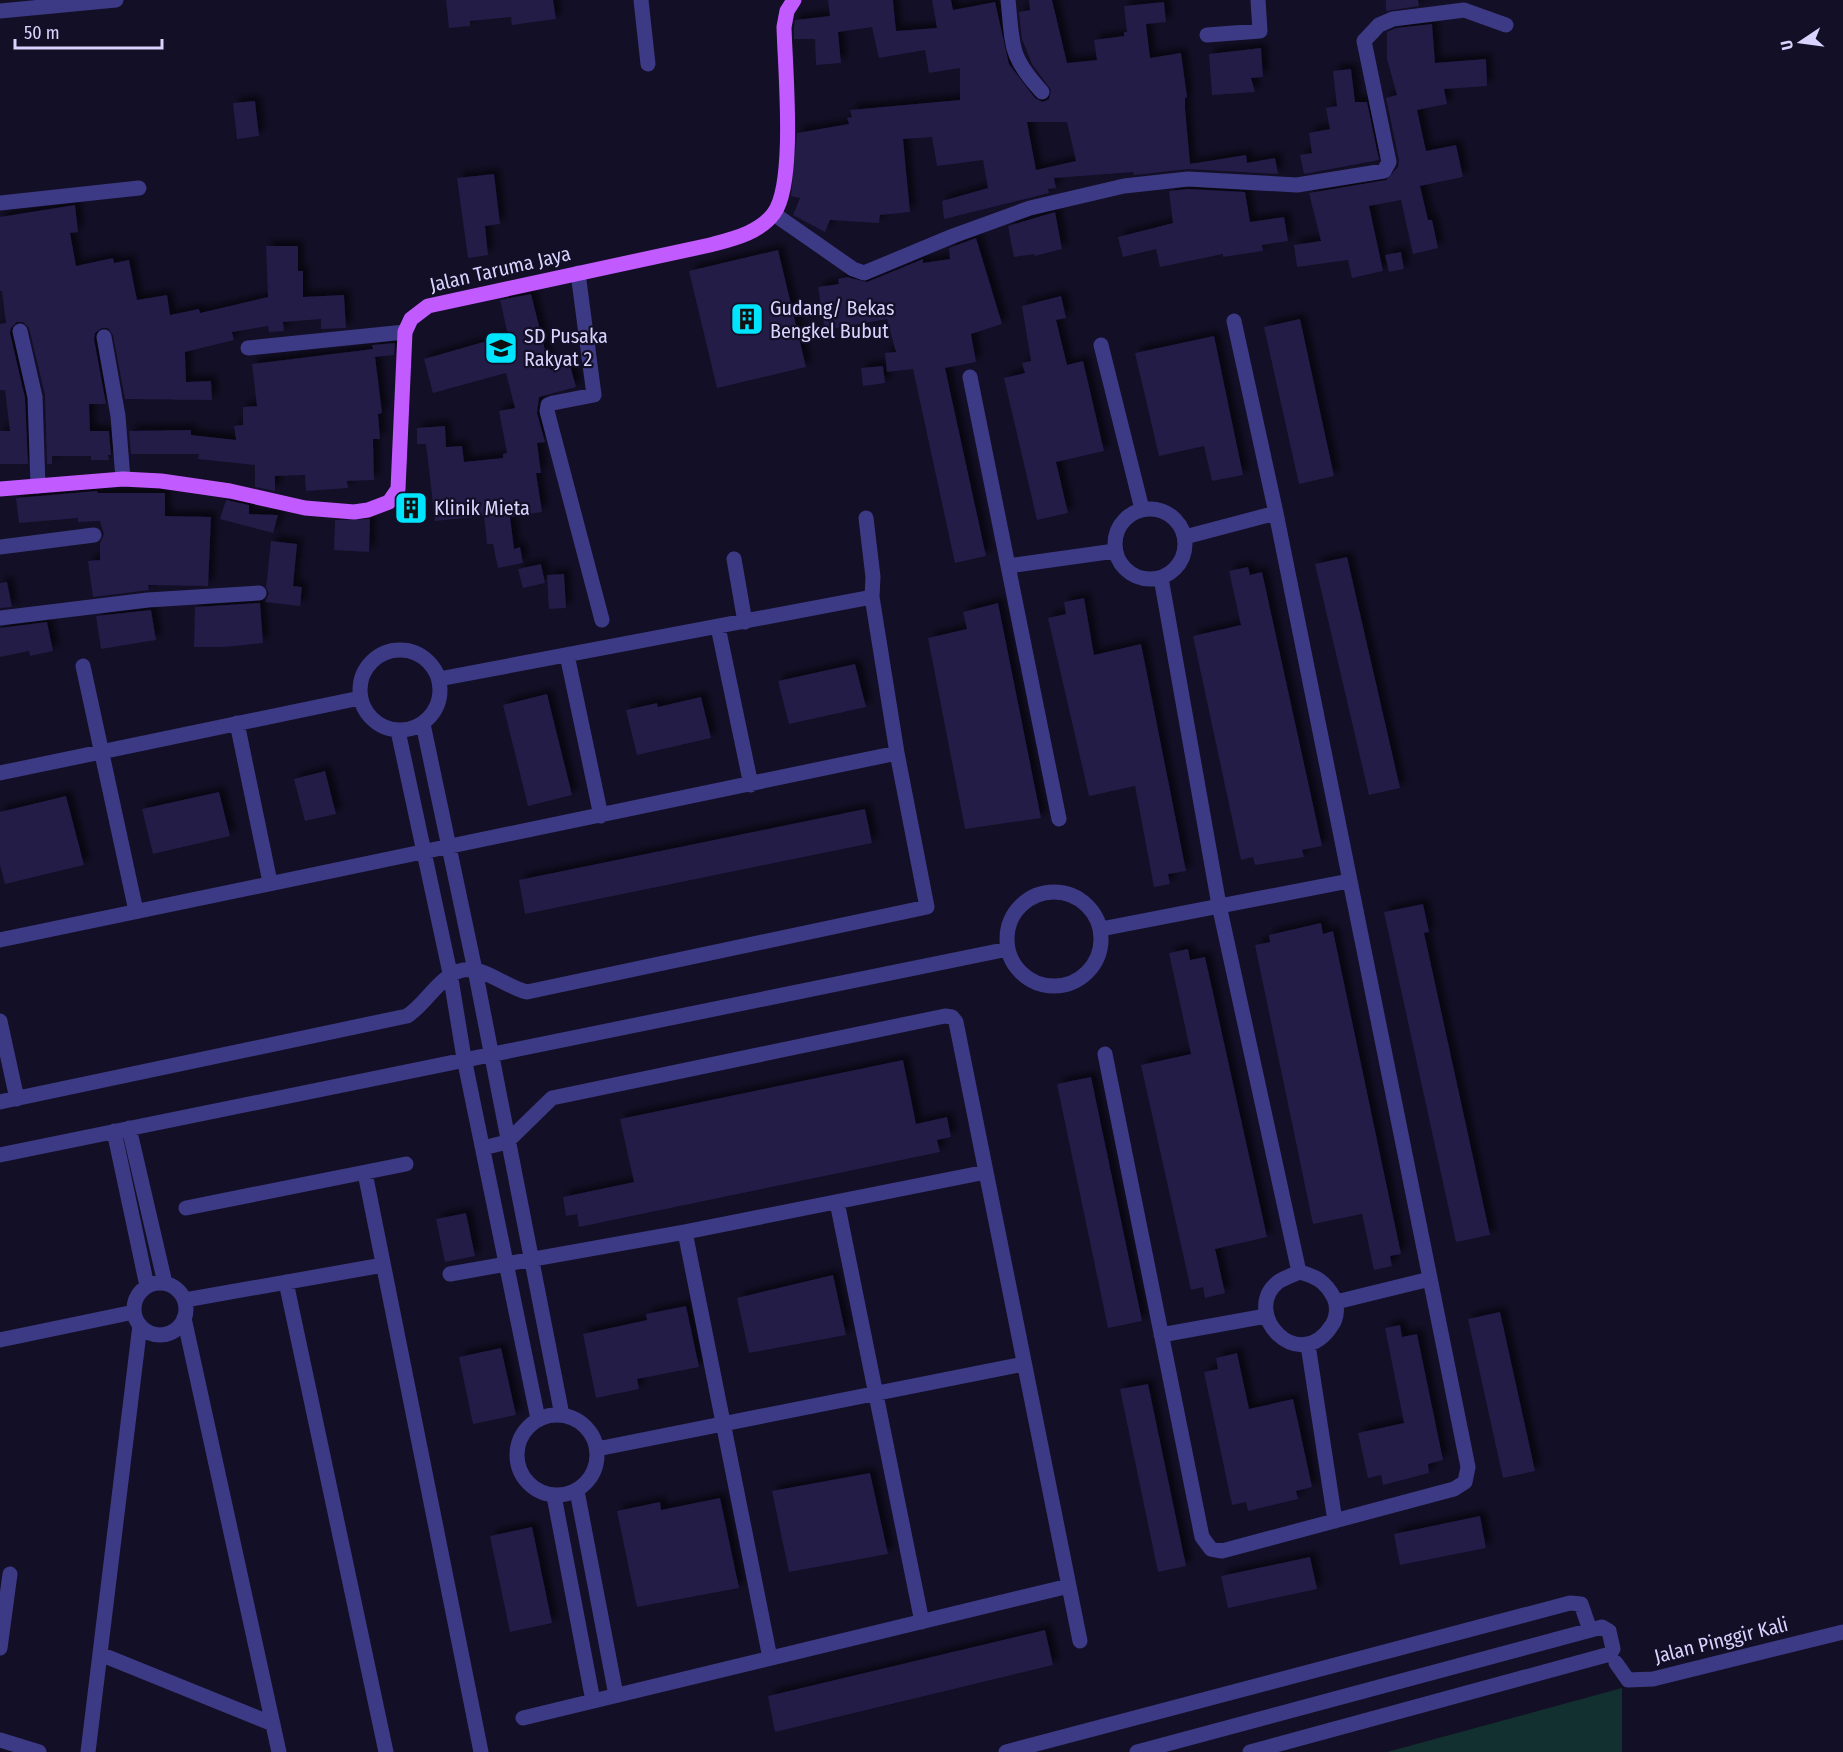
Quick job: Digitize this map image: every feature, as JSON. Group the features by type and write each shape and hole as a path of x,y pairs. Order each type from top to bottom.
{"main road":[{"path":"774,214 785,183 784,27 787,10 794,0"},
{"name":"Jalan Taruma Jaya","path":"405,332 411,319 428,306 739,237 759,227 774,214"},
{"path":"0,489 123,479 230,491 305,508 368,510 389,502 398,489 405,332"}],"street":[{"path":"0,11 116,0"},
{"path":"641,0 648,64"},
{"path":"1008,0 1013,54 1024,72 1042,92"},
{"path":"1207,35 1260,31 1257,0"},
{"path":"774,214 853,269 864,273 953,236 1030,208 1124,186 1188,179 1297,185 1384,171 1389,162 1364,41 1379,25 1393,19 1464,10 1506,25"},
{"path":"0,203 139,188"},
{"path":"578,273 594,395 553,403 548,405 547,411 602,620"},
{"path":"1105,1054 1202,1538 1211,1549 1222,1551 1454,1489 1465,1482 1468,1467 1276,513 1234,321"},
{"path":"20,331 35,397 38,486"},
{"path":"248,348 405,332"},
{"path":"104,337 118,416 123,479"},
{"path":"1101,345 1142,509"},
{"path":"970,376 1059,819"},
{"path":"1142,509 1161,510 1176,521 1185,537 1184,554 1176,569 1161,578 1142,579 1124,569 1114,551 1116,533 1126,517 1142,509"},
{"path":"1185,537 1276,513"},
{"path":"0,1102 407,1016 416,1010 450,973 475,970 512,988 527,992 927,907 897,753 872,597 873,577 866,518"},
{"path":"0,547 94,535"},
{"path":"1008,566 1114,551"},
{"path":"734,559 745,622"},
{"path":"1161,578 1219,905 1299,1272"},
{"path":"0,618 148,600 260,593"},
{"path":"439,679 872,597"},
{"path":"718,627 751,785"},
{"path":"399,649 416,653 431,663 439,679 440,696 434,712 423,724 398,731 381,726 368,714 360,698 361,681 368,665 382,654 399,649"},
{"path":"567,655 601,816"},
{"path":"83,666 136,911"},
{"path":"0,772 360,698"},
{"path":"237,723 270,882"},
{"path":"423,724 475,970 489,1053 562,1415"},
{"path":"398,731 422,852 450,973 464,1058 538,1419"},
{"path":"0,940 897,753"},
{"path":"1101,929 1349,881"},
{"path":"1044,892 1069,894 1089,907 1101,929 1100,954 1087,975 1065,986 1040,985 1019,971 1008,949 1009,925 1022,904 1044,892"},
{"path":"0,1155 464,1058 1008,949"},
{"path":"483,1148 507,1142 552,1098 945,1016 952,1017 956,1022 1080,1641"},
{"path":"0,1021 17,1099"},
{"path":"122,1130 165,1283"},
{"path":"122,1130 147,1286"},
{"path":"186,1208 406,1164"},
{"path":"450,1274 685,1232 986,1172"},
{"path":"365,1173 481,1752"},
{"path":"837,1202 922,1622"},
{"path":"685,1232 770,1658"},
{"path":"185,1300 383,1265"},
{"path":"1299,1272 1313,1275 1328,1286 1336,1302 1335,1321 1325,1336 1308,1345 1290,1343 1275,1333 1266,1316 1268,1298 1278,1282 1299,1272"},
{"path":"1336,1302 1430,1279"},
{"path":"286,1282 386,1752"},
{"path":"88,1752 137,1319 136,1299 147,1286 165,1283 174,1286 185,1300 184,1318 279,1752"},
{"path":"1161,1335 1266,1316"},
{"path":"137,1319 146,1331 164,1335 172,1332 184,1318"},
{"path":"0,1340 137,1319"},
{"path":"1308,1345 1335,1521"},
{"path":"597,1449 1024,1364"},
{"path":"562,1415 578,1420 590,1433 597,1449 596,1465 589,1480 577,1491 554,1496 534,1489 520,1473 516,1452 523,1433 538,1419 562,1415"},
{"path":"577,1491 616,1695"},
{"path":"554,1496 592,1701"},
{"path":"0,1648 10,1574"},
{"path":"523,1718 1069,1586"},
{"path":"1006,1752 1570,1603 1581,1604 1584,1608 1590,1630"},
{"path":"1137,1752 1590,1630 1602,1627 1607,1629 1612,1652 1250,1752"},
{"name":"Jalan Pinggir Kali","path":"1616,1663 1628,1680 1653,1679 1843,1632"},
{"path":"100,1654 273,1724"},
{"path":"0,1740 39,1752"}],"green space":[{"path":"1622,1688 1622,1752 1387,1752"}],"building":[{"path":"446,0 553,0 556,19 512,25 511,17 470,21 470,26 449,28"},
{"path":"828,0 893,0 896,31 937,28 932,0 951,0 953,10 995,2 1009,64 1035,98 1043,102 1049,99 1051,90 1032,64 1022,39 1019,12 1030,10 1029,0 1052,0 1067,63 1097,60 1094,40 1124,36 1124,32 1127,32 1124,6 1164,2 1166,22 1146,24 1150,58 1181,53 1187,97 1185,108 1190,164 1246,155 1247,163 1275,158 1278,174 1188,169 1134,175 1133,172 1054,178 1056,188 1048,189 1049,193 944,219 942,201 988,188 983,160 937,166 932,137 903,139 910,212 880,215 879,223 830,220 825,232 793,215 800,198 791,196 797,133 849,124 847,118 852,117 850,110 960,100 960,68 929,73 925,50 879,58 872,27 838,32 841,63 816,65 815,39 794,39 795,20 830,16","holes":["1027,122 1067,122 1076,161 1036,170"]},
{"path":"1386,0 1418,0 1419,6 1386,11"},
{"path":"1432,24 1435,63 1486,59 1487,86 1444,89 1447,104 1417,110 1426,151 1456,145 1463,177 1420,186 1428,220 1432,220 1438,248 1413,254 1401,200 1369,206 1383,271 1352,278 1348,260 1297,267 1294,245 1321,241 1309,193 1386,180 1398,167 1399,160 1386,98 1397,95 1387,59 1387,32 1396,28"},
{"path":"1261,48 1263,77 1251,78 1255,92 1212,95 1209,54"},
{"path":"1351,69 1355,102 1367,102 1379,160 1304,174 1300,155 1312,153 1309,133 1330,129 1326,108 1337,106 1333,71"},
{"path":"255,101 259,136 237,139 233,103"},
{"path":"494,174 500,224 485,226 488,255 468,258 457,178"},
{"path":"1188,189 1245,192 1250,222 1284,217 1288,241 1262,245 1263,251 1223,257 1223,254 1160,267 1156,249 1123,257 1118,237 1173,223 1169,191"},
{"path":"75,205 78,232 70,233 76,266 113,258 114,263 129,260 137,300 167,295 170,315 199,309 200,313 268,297 266,246 298,246 298,271 303,271 303,297 344,295 346,328 321,329 321,319 283,322 284,331 269,332 268,326 232,332 234,340 185,352 186,382 211,381 212,400 125,399 113,335 108,328 102,328 95,333 94,339 106,404 89,404 90,431 109,431 111,455 108,455 109,460 91,460 91,456 52,456 52,464 47,464 45,395 29,328 23,322 17,322 11,328 10,333 25,398 28,464 0,464 0,431 10,431 5,390 0,390 0,324 6,323 2,291 0,291 0,217"},
{"path":"1055,212 1062,249 1035,256 1034,254 1014,257 1008,226"},
{"path":"976,238 1002,324 971,334 976,362 945,368 986,556 955,563 913,369 887,372 885,353 896,352 887,319 825,330 818,287 839,284 838,279 847,277 867,282 923,259 923,263 950,259 949,248"},
{"name":"Gudang/ Bekas Bengkel Bubut","path":"778,250 806,367 717,388 689,271"},
{"path":"1401,252 1404,269 1389,272 1385,255"},
{"path":"531,294 550,370 570,365 576,387 539,397 537,413 545,442 537,443 541,473 536,473 542,512 510,517 514,549 520,547 523,563 498,568 493,544 487,544 484,516 435,521 426,444 417,444 417,428 445,426 446,447 462,446 464,462 503,458 503,454 507,453 499,411 515,408 506,373 433,393 424,359 508,335 500,300"},
{"path":"1061,296 1066,318 1056,320 1067,365 1083,361 1104,451 1056,462 1068,513 1037,520 1004,378 1025,373 1022,363 1031,361 1022,306"},
{"path":"1300,319 1334,476 1299,484 1264,327"},
{"path":"1214,336 1243,475 1212,481 1204,446 1159,456 1135,353"},
{"path":"395,343 394,355 375,357 382,413 378,414 380,439 373,439 374,480 347,481 348,488 306,491 305,475 275,476 275,491 255,487 255,465 198,459 199,454 131,454 129,431 191,430 191,435 236,440 234,426 243,425 243,407 257,406 252,364 373,349 372,345"},
{"path":"883,366 885,383 863,386 861,368"},
{"path":"97,491 98,493 165,493 165,516 211,517 208,586 148,585 149,590 93,597 88,561 100,560 100,543 104,534 100,521 78,522 78,518 19,523 16,498"},
{"path":"226,500 249,505 249,514 278,515 273,533 220,519"},
{"path":"370,519 369,552 334,550 335,520"},
{"path":"271,541 297,544 293,586 302,587 300,606 265,602 269,593 266,587"},
{"path":"1347,557 1400,788 1369,795 1315,564"},
{"path":"541,564 545,583 523,588 518,569"},
{"path":"1248,567 1250,575 1262,572 1322,846 1302,850 1304,857 1255,865 1253,857 1241,860 1193,636 1241,625 1229,571"},
{"path":"564,574 566,608 549,609 547,575"},
{"path":"7,582 12,607 0,608 0,583"},
{"path":"1084,598 1094,655 1141,644 1186,871 1168,874 1170,884 1154,887 1135,786 1089,796 1048,618 1066,614 1064,602"},
{"path":"260,603 263,643 194,647 195,607"},
{"path":"998,603 1041,818 965,829 928,638 967,629 963,612"},
{"path":"151,610 156,640 101,649 96,616"},
{"path":"47,622 53,651 30,656 29,651 0,657 0,628"},
{"path":"855,664 866,707 789,724 778,681"},
{"path":"547,694 572,795 528,806 503,705"},
{"path":"701,697 711,738 637,755 626,710 657,703 658,707"},
{"path":"325,771 336,814 305,821 294,779"},
{"path":"219,792 230,836 153,854 142,809"},
{"path":"66,796 84,865 5,884 0,865 0,812"},
{"path":"865,809 872,843 525,914 519,880"},
{"path":"1423,904 1429,932 1424,933 1490,1235 1456,1242 1384,912"},
{"path":"1321,923 1323,934 1333,931 1401,1254 1390,1256 1392,1266 1374,1270 1362,1214 1313,1224 1255,945 1270,942 1269,935"},
{"path":"1188,949 1190,960 1205,957 1267,1237 1215,1249 1225,1293 1205,1298 1203,1287 1191,1290 1141,1065 1191,1054 1169,953"},
{"path":"903,1060 916,1124 947,1117 951,1137 937,1140 940,1152 579,1227 577,1214 566,1216 563,1197 634,1182 620,1119"},
{"path":"1091,1077 1142,1321 1108,1328 1057,1084"},
{"path":"466,1213 475,1256 445,1262 436,1219"},
{"path":"833,1275 846,1335 749,1353 737,1298"},
{"path":"686,1306 699,1367 637,1379 639,1389 596,1398 583,1334 647,1320 646,1314"},
{"path":"1500,1312 1535,1471 1503,1478 1468,1319"},
{"path":"1400,1325 1402,1337 1417,1334 1443,1460 1428,1464 1429,1473 1383,1485 1381,1475 1368,1478 1358,1433 1404,1423 1385,1328"},
{"path":"501,1348 516,1415 473,1424 459,1357"},
{"path":"1237,1353 1249,1409 1293,1399 1312,1487 1296,1491 1298,1499 1248,1511 1246,1502 1232,1505 1204,1372 1218,1369 1216,1358"},
{"path":"1148,1384 1186,1566 1158,1572 1120,1389"},
{"path":"870,1473 888,1554 789,1572 772,1491"},
{"path":"720,1498 739,1588 637,1607 617,1511 660,1502 661,1510"},
{"path":"1480,1516 1486,1548 1400,1565 1394,1534"},
{"path":"532,1527 552,1623 510,1632 490,1536"},
{"path":"1310,1557 1317,1589 1228,1608 1221,1576"},
{"path":"1045,1630 1053,1665 775,1732 768,1696"}],"place":[{"name":"Gudang/ Bekas Bengkel Bubut","path":"747,319"},
{"name":"SD Pusaka Rakyat 2","path":"501,348"},
{"name":"Klinik Mieta","path":"411,508"}]}
